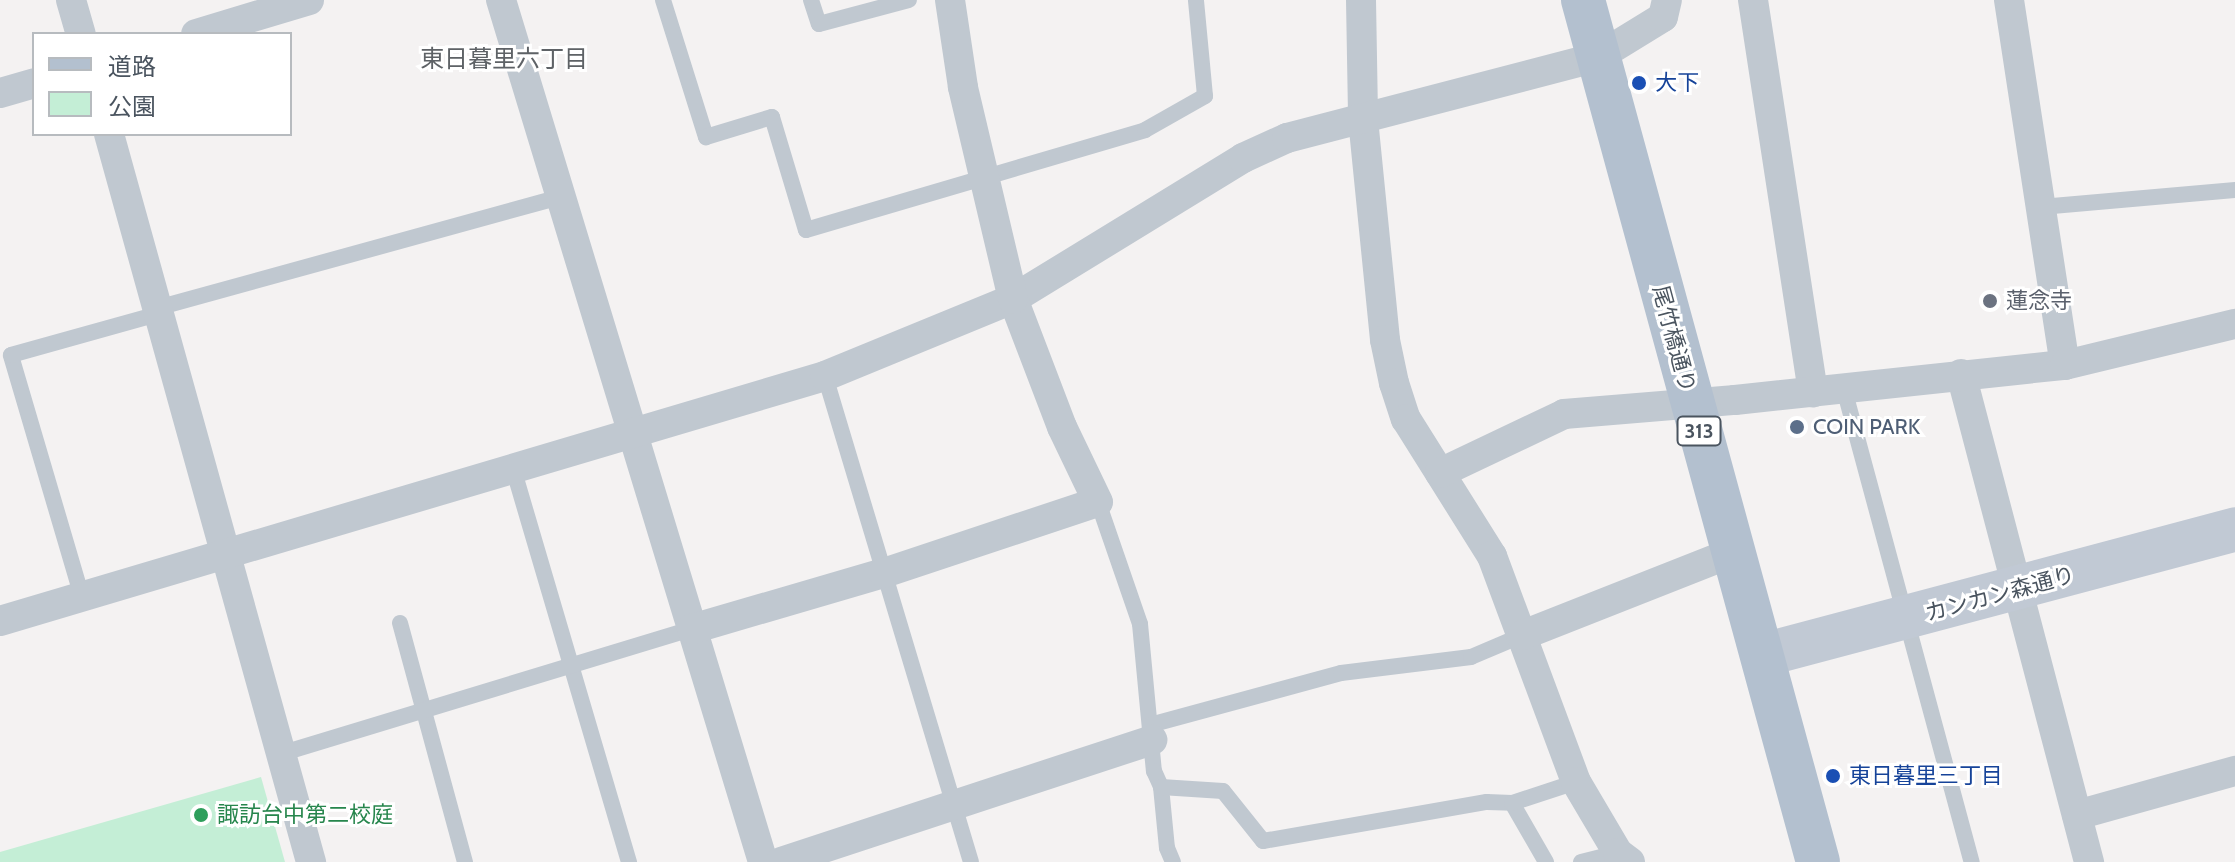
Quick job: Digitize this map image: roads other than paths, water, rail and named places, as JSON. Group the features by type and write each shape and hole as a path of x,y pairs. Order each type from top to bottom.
{"main road":[{"name":"尾竹橋通り","path":"1583,0 1818,862"}],"street":[{"path":"71,0 80,32"},
{"path":"203,32 309,0"},
{"path":"501,0 763,862"},
{"path":"692,629 884,573 1098,502 1062,427 1013,299 963,87 950,0"},
{"path":"1361,0 1363,119 1385,340 1394,383 1406,419 1492,556 1576,782 1624,857"},
{"path":"0,621 825,376 1013,299 1243,158 1287,138 1598,57 1663,17 1667,0"},
{"path":"1753,0 1813,392"},
{"path":"2009,0 2065,365"},
{"path":"0,93 32,84"},
{"path":"110,136 311,862"},
{"path":"1440,473 1564,414 2065,365 2235,324"},
{"path":"1961,374 2089,862"},
{"name":"カンカン森通り","path":"1763,655 2016,590 2235,529"},
{"path":"1523,635 1734,552"},
{"path":"781,862 955,805 1151,732"},
{"path":"2077,815 2235,771"}],"lane":[{"path":"663,0 706,137 772,117 806,230 1145,130 1205,96 1196,0"},
{"path":"811,0 819,24 909,0"},
{"path":"2041,207 2235,190"},
{"path":"82,597 11,355 561,197"},
{"path":"825,376 971,862"},
{"path":"1844,389 1972,862"},
{"path":"513,468 629,862"},
{"path":"1098,502 1140,624 1154,771 1161,787 1167,848 1173,862"},
{"path":"400,623 421,711 465,862"},
{"path":"280,754 692,629"},
{"path":"1151,732 1341,673 1471,657 1523,635"},
{"path":"1161,787 1223,791 1263,841 1487,802 1512,803 1576,782"},
{"path":"1512,803 1546,862"},
{"path":"1581,862 1624,857"}],"place":[{"name":"大下","path":"1639,83"},
{"name":"蓮念寺","path":"1990,301"},
{"name":"COIN PARK","path":"1797,427"},
{"name":"東日暮里三丁目","path":"1833,776"},
{"name":"諏訪台中第二校庭","path":"201,815"}],"district":[{"name":"東日暮里六丁目","path":"504,59"}]}
